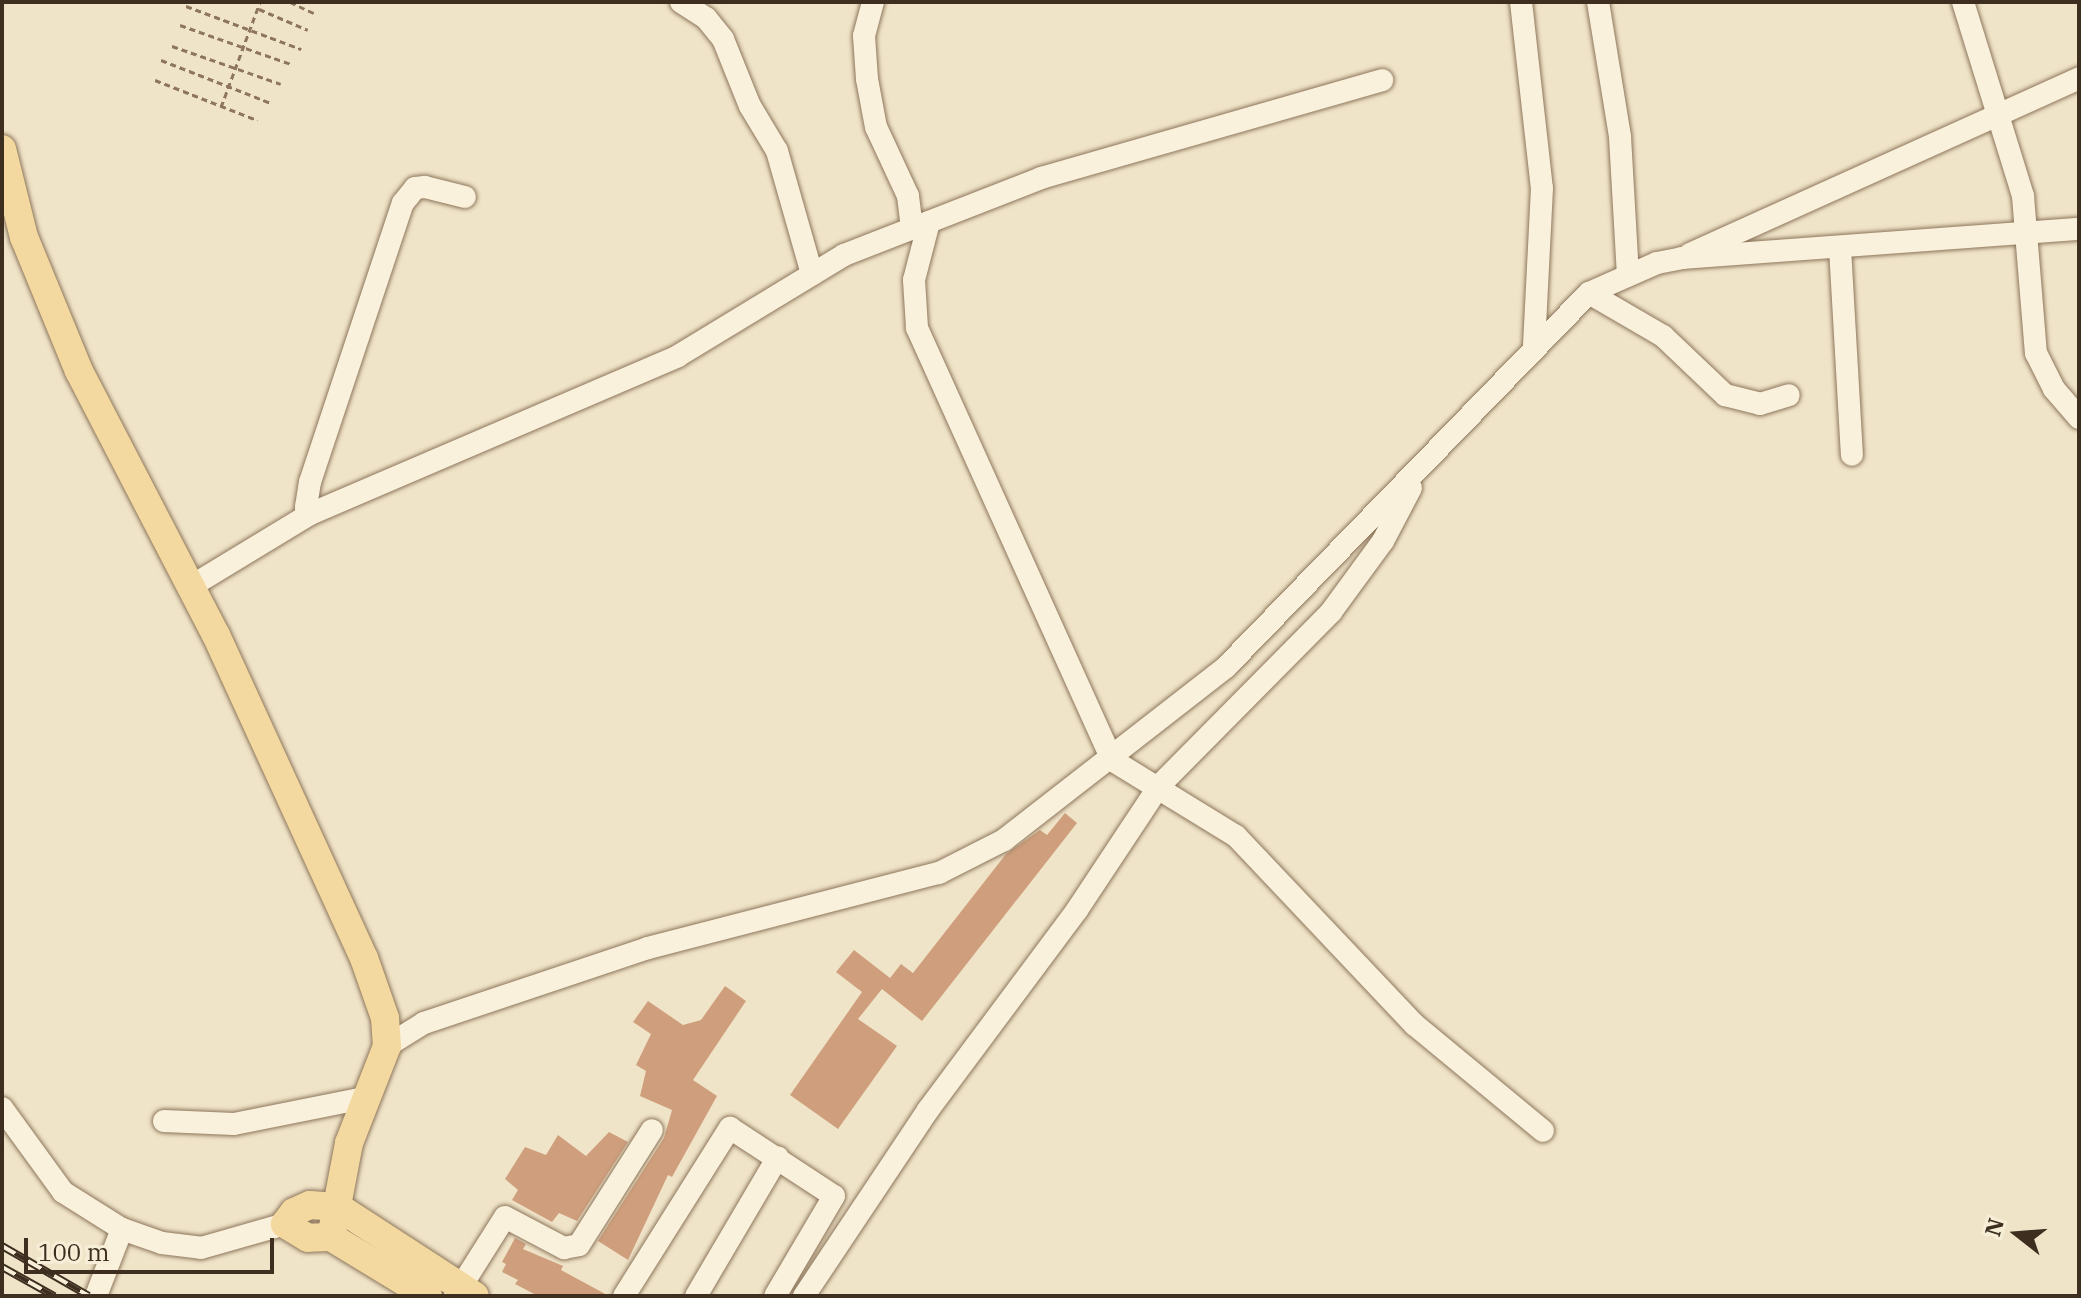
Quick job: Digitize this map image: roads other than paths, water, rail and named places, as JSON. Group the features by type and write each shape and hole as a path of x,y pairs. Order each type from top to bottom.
{"main road":[{"path":"2,149 24,237 79,371 190,587 364,958 385,1018 387,1046 349,1143 331,1237"},
{"path":"428,1296 331,1237 308,1238 285,1224 294,1212 310,1205 338,1207 464,1293"}],"street":[{"path":"681,2 706,18 723,39 750,106 777,151 812,274"},
{"path":"873,2 864,36 867,79 876,127 921,225 914,280 917,328 1112,760 1236,836 1415,1025 1543,1131"},
{"path":"1521,2 1542,188 1534,345"},
{"path":"1598,2 1620,137 1628,275"},
{"path":"1963,2 2002,116 2029,232 2036,353 2054,389 2079,418"},
{"path":"387,1046 424,1023 648,948 939,873 1004,840 1112,760 1246,648 1534,345 1589,293 1628,275 1682,258 2002,116 2079,78"},
{"path":"190,587 310,514 678,356 812,274 921,225 1041,178 1382,80"},
{"path":"310,514 306,507 310,482 403,203 415,188 425,187 465,197"},
{"path":"1682,258 2079,229"},
{"path":"1840,248 1852,455"},
{"path":"1589,293 1663,336 1725,395 1760,404 1789,395"},
{"path":"804,1296 928,1110 1123,846 1159,786 1331,612 1383,541 1422,466"},
{"path":"164,1121 234,1124 369,1097"},
{"path":"2,1108 63,1192 122,1229 162,1243 201,1248 285,1224"},
{"path":"624,1296 722,1134 730,1128 834,1196 775,1296"},
{"path":"464,1293 505,1217 564,1248 579,1245 652,1130"},
{"path":"696,1296 778,1157"},
{"path":"96,1296 122,1229"}],"railway":[{"path":"2,1246 89,1296"},
{"path":"2,1267 54,1296"}]}
